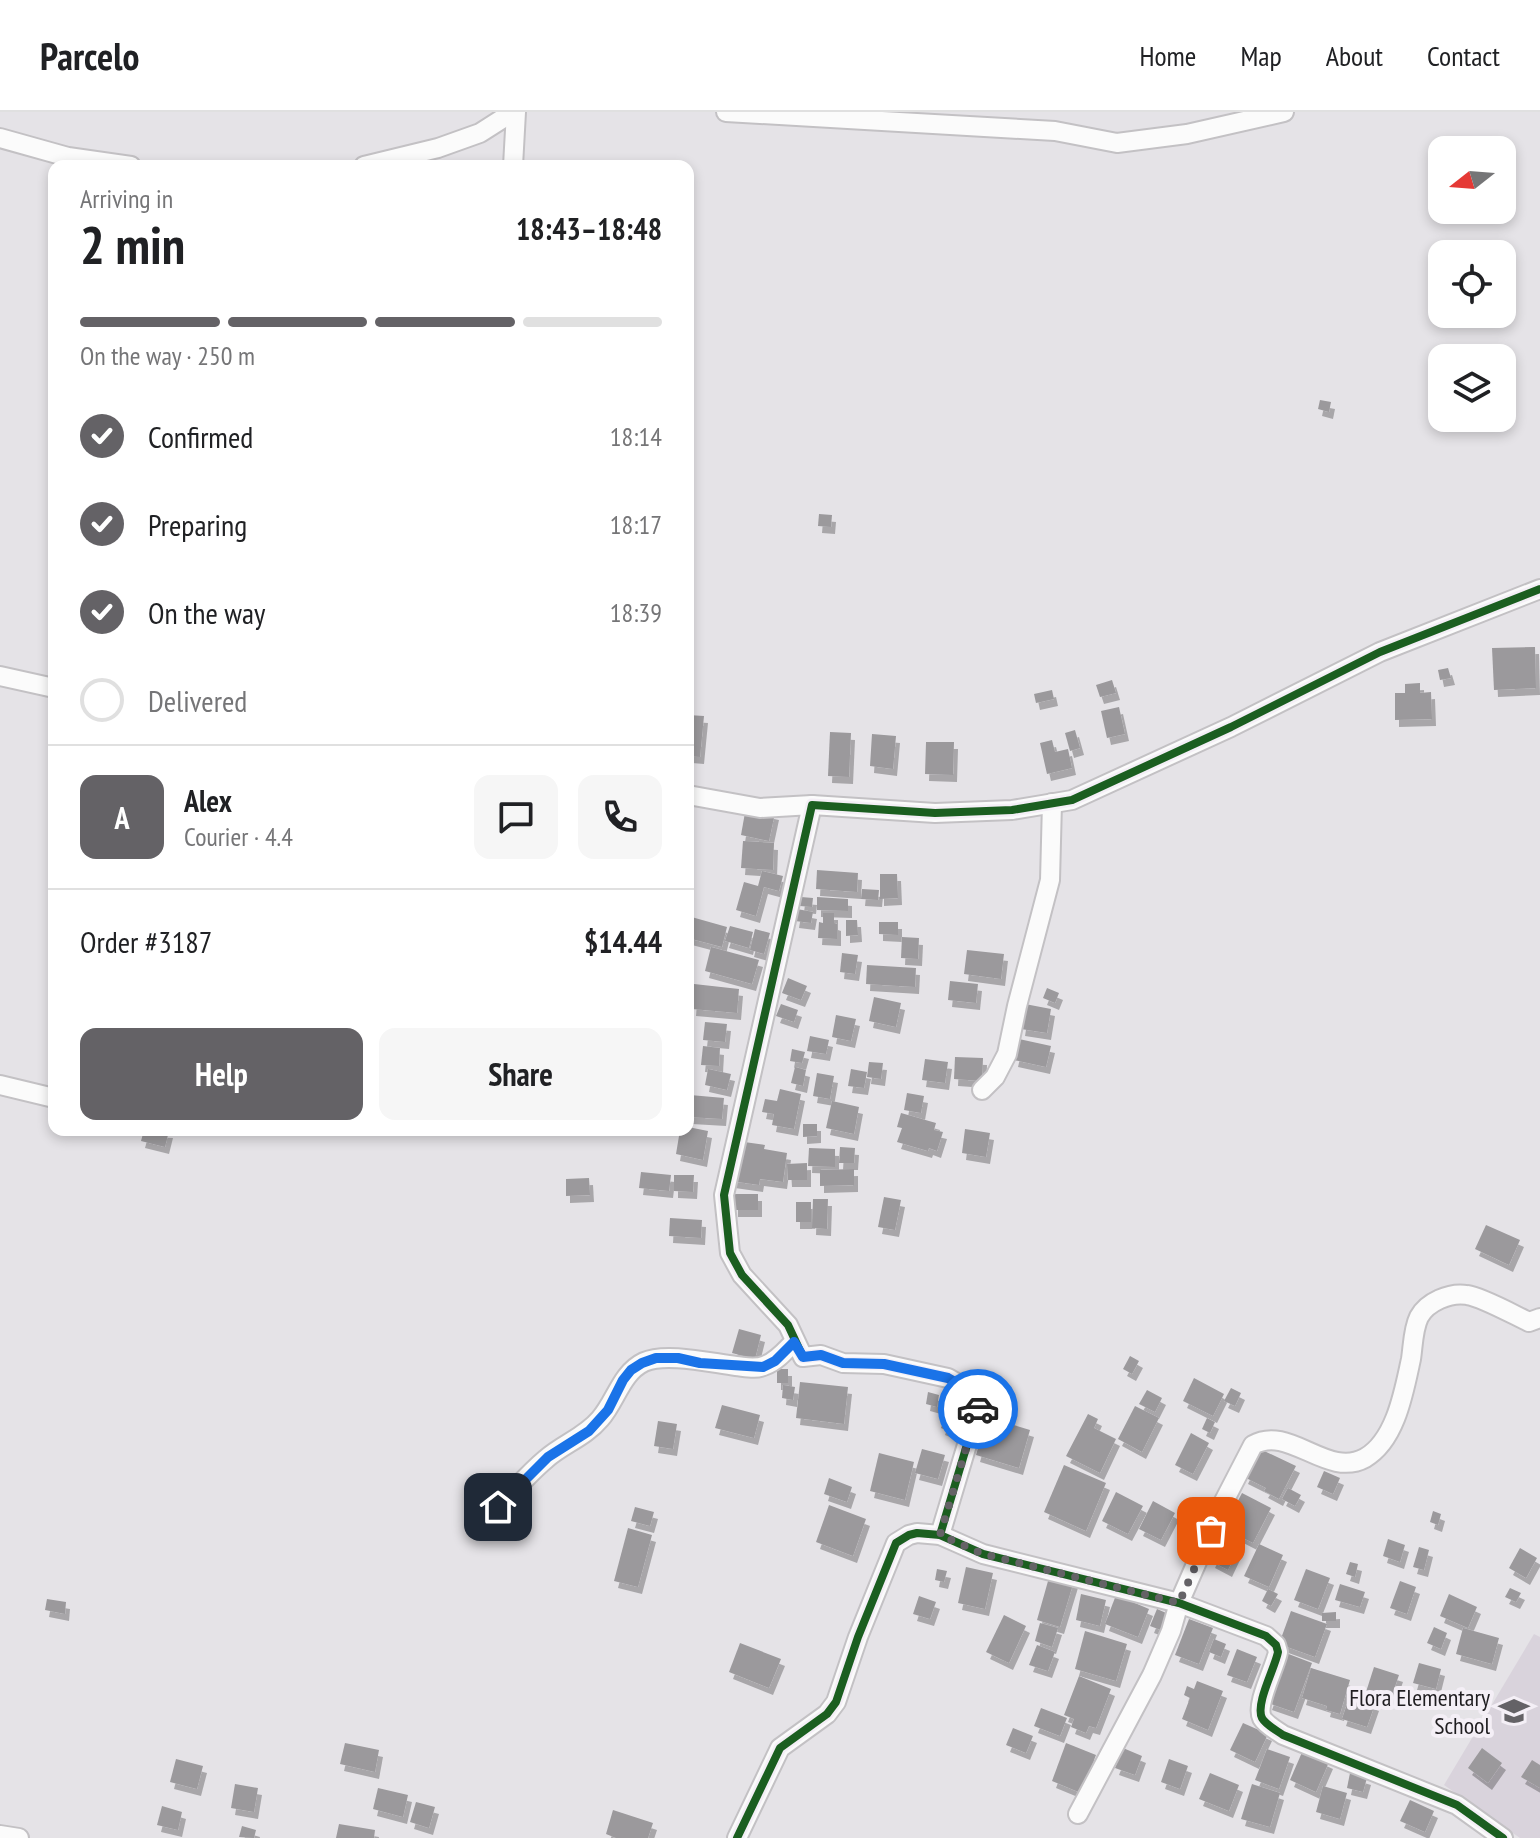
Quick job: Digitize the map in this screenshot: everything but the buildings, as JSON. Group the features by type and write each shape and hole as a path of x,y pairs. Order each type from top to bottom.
{"street":[{"path":"389,160 438,148 480,133 514,112"},
{"path":"513,160 514,112"},
{"path":"726,112 1055,131 1117,143 1187,134 1284,112"},
{"path":"0,138 89,160"},
{"path":"694,796 760,808 812,805 935,813 1012,810 1072,800 1380,652 1540,589"},
{"path":"0,676 48,687"},
{"path":"982,1090 992,1081 1007,1054 1050,880 1052,803"},
{"path":"812,805 724,1195 730,1253 742,1275 788,1325 803,1357 821,1355 843,1363 884,1364 948,1378 974,1393 978,1408 940,1535"},
{"path":"0,1085 48,1097"},
{"path":"1078,1814 1152,1675 1221,1507 1253,1445 1270,1439 1339,1463 1355,1462 1377,1448 1391,1427 1400,1404 1417,1322 1431,1304 1446,1297 1467,1295 1529,1322 1540,1318"},
{"path":"498,1507 548,1457 589,1431 608,1410 623,1380 642,1363 656,1358 678,1358 700,1363 763,1367 775,1361 794,1342"},
{"path":"737,1838 780,1748 827,1714 836,1702 896,1543 917,1533 940,1535 983,1554 1179,1603 1266,1636 1276,1645 1277,1657 1260,1707 1262,1718 1268,1725 1283,1735 1457,1805 1503,1838"},
{"path":"0,1835 19,1838"}],"shaded area":[{"name":"Flora Elementary School","path":"1534,1634 1540,1637 1540,1838 1520,1838 1444,1785"}],"cycle path":[{"path":"940,1535 978,1408 974,1393 948,1378 884,1364 843,1363 821,1355 803,1357 788,1325 742,1275 730,1253 724,1195 812,805 935,813 1012,810 1072,800 1231,727 1380,652 1540,589"},
{"path":"737,1838 780,1748 827,1714 836,1702 896,1543 917,1533 940,1535 983,1554 1179,1603 1266,1636 1276,1645 1278,1652 1261,1704 1262,1718 1269,1725 1283,1735 1457,1805 1503,1838"}],"way so far":[{"path":"978,1409 940,1535 983,1554 1179,1603 1211,1531"}],"place":[{"name":"Flora Elementary School","path":"1514,1711"}],"route":[{"path":"498,1507 548,1457 589,1431 608,1410 631,1370 656,1358 763,1367 775,1361 794,1342 803,1357 821,1355 843,1363 884,1364 948,1378 974,1393 978,1409"}]}
